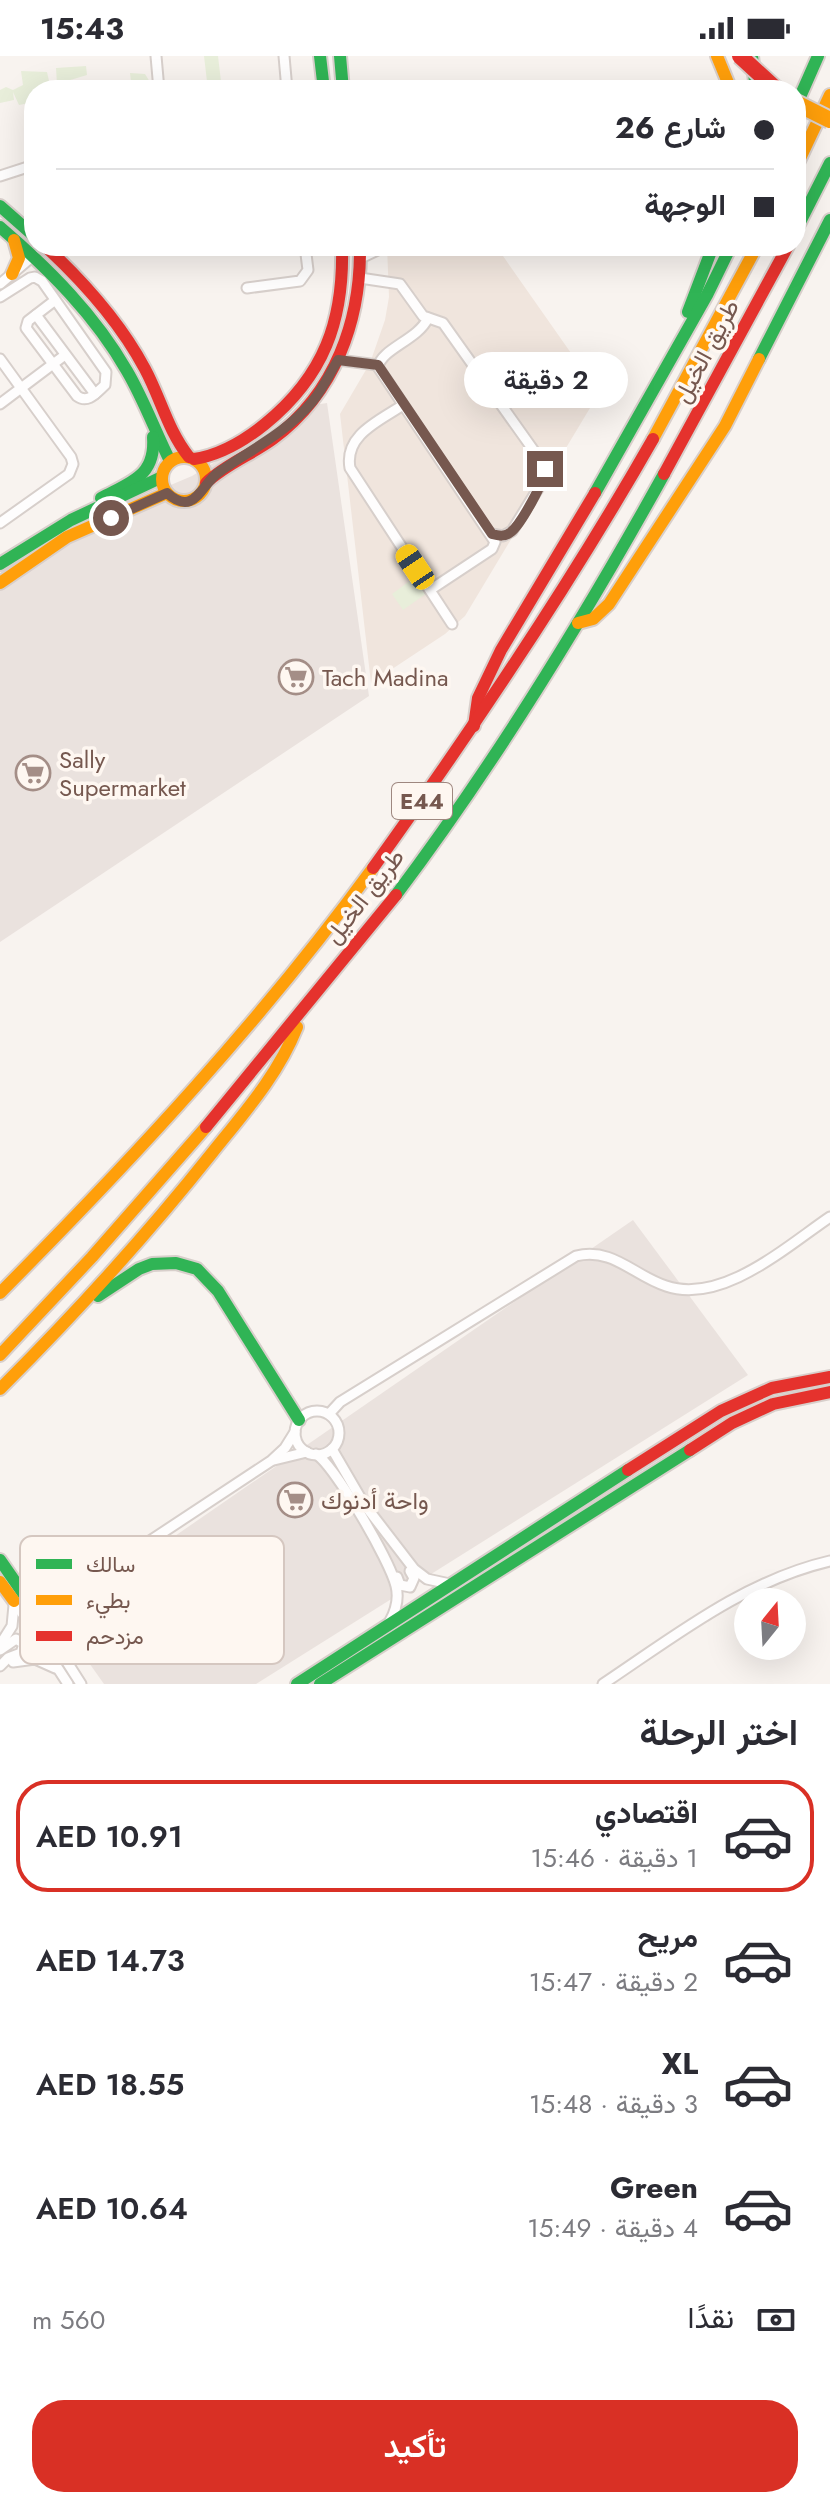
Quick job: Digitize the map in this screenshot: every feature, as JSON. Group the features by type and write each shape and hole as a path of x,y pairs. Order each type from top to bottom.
{"main road":[{"path":"320,56 323,80"},
{"path":"340,56 342,80"},
{"path":"717,56 727,80"},
{"path":"740,56 766,80"},
{"path":"752,56 755,80"},
{"path":"806,82 818,56"},
{"path":"806,146 830,95"},
{"path":"806,109 830,120"},
{"path":"806,210 830,163"},
{"path":"0,206 24,227"},
{"path":"578,623 599,615 614,598 710,451 830,220"},
{"path":"6,232 24,243"},
{"path":"6,232 20,256 19,264 6,279"},
{"path":"747,383 759,376 765,366 830,244"},
{"path":"170,461 213,456 250,435 287,406 309,380 330,340 342,306 343,256"},
{"path":"46,257 132,380 170,461 164,485 172,498 186,501 200,496 206,483 221,470 274,438 300,416 315,398 338,360 354,323 360,256"},
{"path":"676,349 709,256"},
{"path":"707,295 717,256"},
{"path":"474,729 478,698 501,650 605,476 726,256"},
{"name":"طريق الخيل","path":"0,1293 172,1113 291,975 474,729 561,595 638,466 752,256"},
{"name":"طريق الخيل","path":"0,1355 116,1233 300,1016 400,891 478,781 578,623 681,449 783,256"},
{"path":"6,279 46,257"},
{"path":"46,257 84,283 140,360 177,441 203,466 206,483"},
{"path":"0,564 150,468 155,450 149,418"},
{"path":"71,520 164,485"},
{"path":"0,583 67,537 164,485"},
{"path":"1,1390 157,1222 267,1085 287,1052 300,1016"},
{"path":"74,1313 139,1269 152,1264 169,1262 197,1269 221,1295 297,1426"},
{"path":"297,1684 734,1404 782,1385 830,1377"},
{"path":"320,1684 732,1423 773,1404 830,1392"},
{"path":"0,1560 19,1598"},
{"path":"0,1582 19,1598"}],"street":[{"path":"156,56 158,80"},
{"path":"284,56 286,80"},
{"path":"0,176 24,168"},
{"path":"247,288 297,283 308,270 306,256"},
{"path":"0,297 30,278 42,281 106,372 106,383 86,399 80,398 26,328 28,321 54,301"},
{"path":"360,278 400,284 422,315 443,323 545,469 544,479 512,531 503,536 492,534"},
{"path":"36,315 95,394"},
{"path":"378,365 382,358 421,330 428,318"},
{"path":"0,404 65,355"},
{"path":"0,359 71,457 73,468 67,476 0,523"},
{"path":"338,360 378,365"},
{"path":"378,365 495,542 492,549 430,590"},
{"path":"403,405 354,440 349,463 354,477 452,624"},
{"path":"329,1414 340,1402 576,1256 593,1253 610,1256 665,1286 708,1288 739,1278 830,1217"},
{"path":"157,1536 271,1461 285,1448 297,1426 311,1411 329,1414 339,1428 338,1440 332,1449 271,1461"},
{"path":"297,1426 299,1444 329,1466 390,1561 400,1585 410,1587 414,1576 396,1556 390,1541"},
{"path":"332,1449 390,1541 422,1577 450,1584"},
{"path":"379,1547 397,1590 396,1607 389,1623"},
{"path":"603,1684 746,1591 779,1576 830,1561"},
{"path":"0,1647 12,1626 19,1598"},
{"path":"0,1647 16,1639 20,1642"},
{"path":"0,1668 8,1658 20,1652"},
{"path":"0,1668 20,1660"},
{"path":"48,1664 59,1670"},
{"path":"56,1664 68,1684"},
{"path":"68,1664 81,1684"}],"shaded area":[{"path":"387,256 503,256 599,393 465,616 445,634 371,683 340,414 370,363 385,320 389,297"},
{"path":"327,403 369,696 0,942 0,573 55,534 192,476 307,406"},
{"path":"633,1220 748,1375 256,1684 104,1684 90,1664 284,1664 284,1536 175,1536"}],"green space":[{"path":"204,56 218,56 221,80 207,80"},
{"path":"86,66 87,75 57,80 56,68"},
{"path":"21,71 47,72 49,80 24,80 24,104 19,105 13,92 14,100 0,103 0,90 6,87 13,90 23,85"},
{"path":"130,73 145,74 149,80 131,80"},
{"path":"415,577 427,593 403,610 392,594"}],"traffic: fast":[{"path":"320,56 323,80"},
{"path":"340,56 342,80"},
{"path":"752,56 755,80"},
{"path":"806,83 818,56"},
{"path":"806,210 830,163"},
{"path":"0,206 24,227"},
{"path":"759,359 830,220"},
{"path":"0,227 24,248"},
{"path":"33,256 86,312 114,350 133,382 170,461"},
{"path":"688,312 709,256"},
{"path":"595,493 726,256"},
{"path":"101,498 131,482 146,469 153,450 153,437"},
{"path":"396,895 469,794 537,689 664,474"},
{"path":"0,564 71,520 162,477"},
{"path":"98,1296 152,1264 176,1263 197,1269 218,1291 299,1420"},
{"path":"320,1684 690,1450"},
{"path":"297,1684 628,1470"},
{"path":"0,1560 20,1589"}],"traffic: slow":[{"path":"717,56 727,80"},
{"path":"806,146 830,95"},
{"path":"806,108 830,120"},
{"path":"12,274 19,258 14,240"},
{"path":"653,439 752,256"},
{"path":"578,623 593,619 609,604 725,426 759,359"},
{"path":"184,457 200,463 206,479 200,495 184,501 168,495 162,479 168,463 184,457"},
{"path":"0,583 67,537 167,493"},
{"path":"0,1293 195,1087 287,980 373,868"},
{"path":"0,1389 109,1274 187,1184 259,1093 297,1027"},
{"path":"0,1355 92,1257 206,1127"},
{"path":"0,1582 14,1601"}],"traffic: jam":[{"path":"740,56 766,80"},
{"path":"55,256 87,288 124,335 145,369 170,426 189,457"},
{"path":"194,459 223,451 249,436 285,406 302,386 316,366 334,323 342,256"},
{"path":"206,483 273,439 295,421 313,400 328,377 349,328 356,301 360,256"},
{"path":"664,474 783,256"},
{"path":"373,868 519,657 653,439"},
{"path":"474,726 478,698 501,650 595,493"},
{"path":"206,1127 396,895"},
{"path":"628,1470 721,1411 772,1388 830,1377"},
{"path":"690,1450 732,1423 773,1404 830,1392"}],"place":[{"name":"Tach Madina","path":"296,677"},
{"name":"Sally Supermarket","path":"33,773"},
{"name":"واحة أدنوك","path":"295,1500"}],"route":[{"path":"111,518 167,493 179,501 200,496 213,476 259,448 300,416 338,360 378,365 492,534 503,536 512,531 544,479 545,469"}]}
